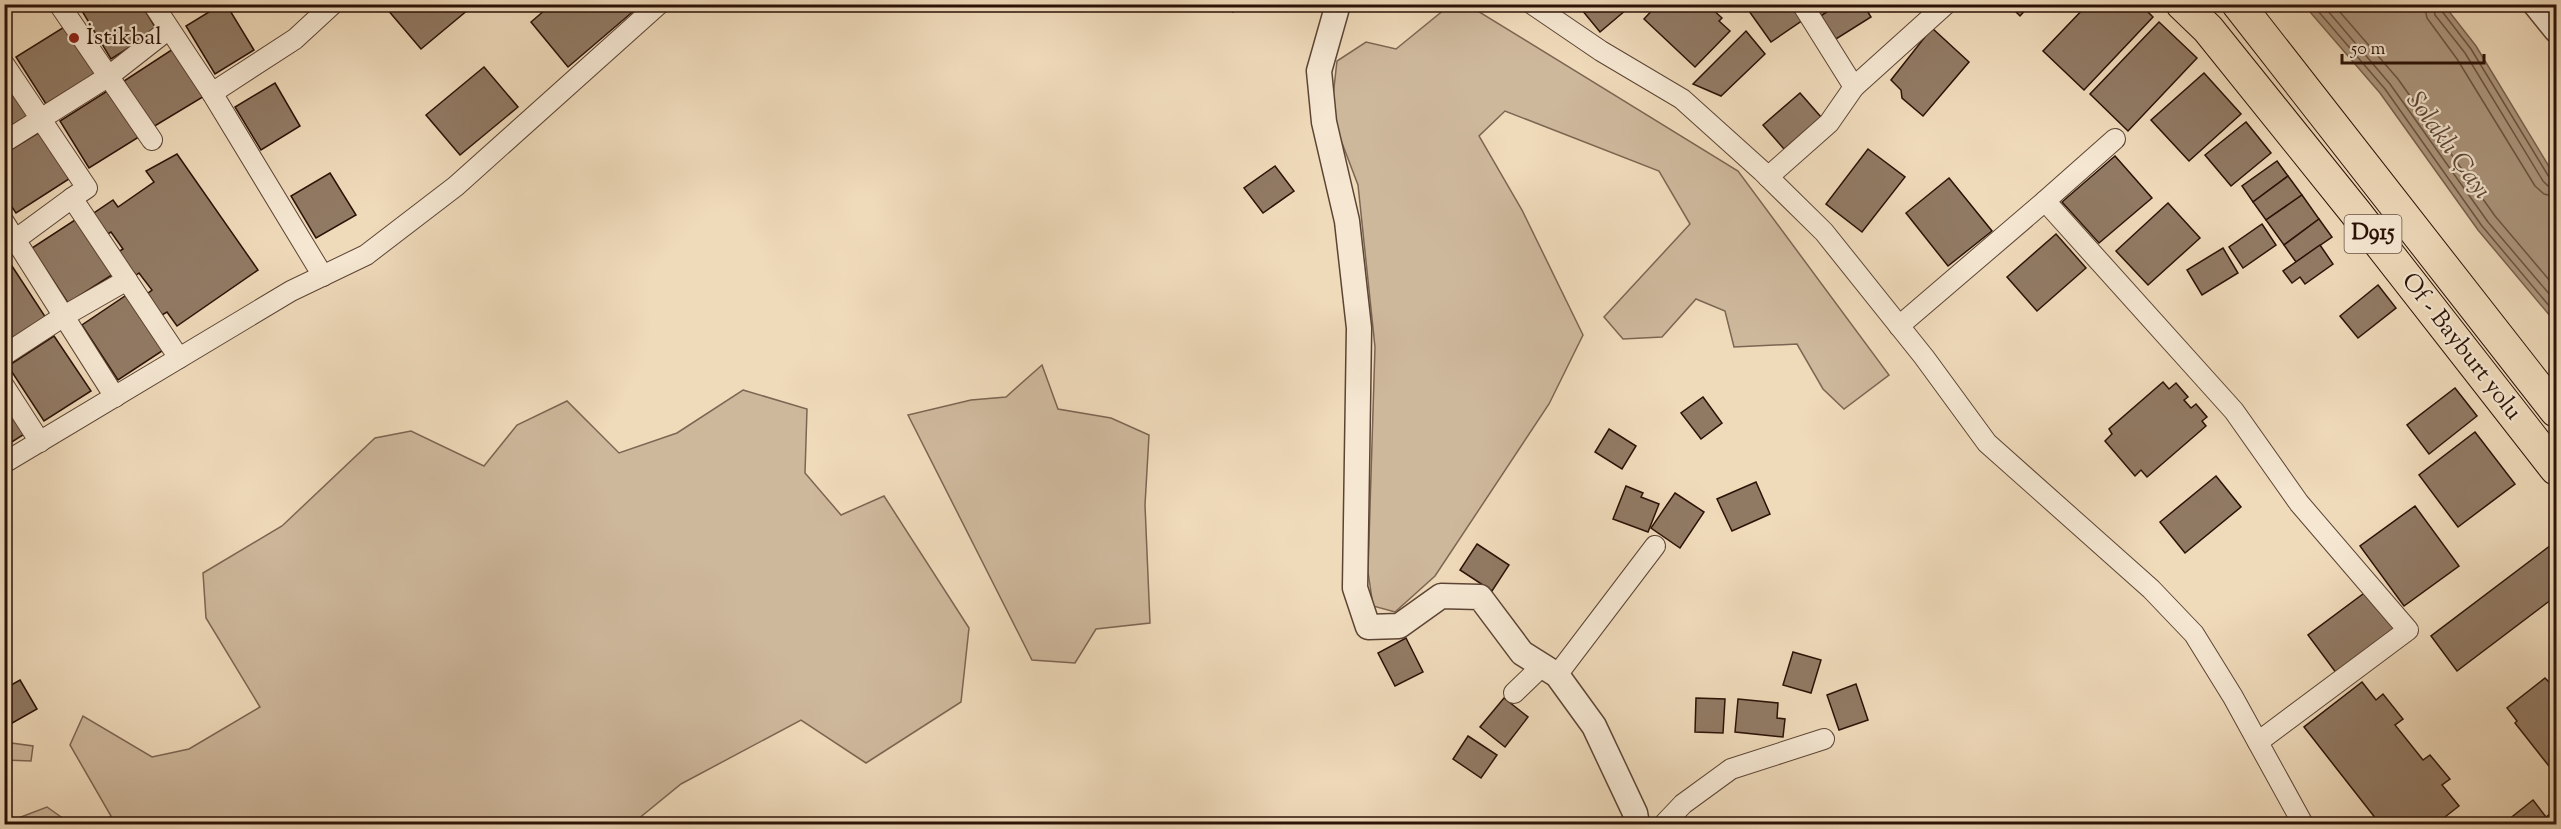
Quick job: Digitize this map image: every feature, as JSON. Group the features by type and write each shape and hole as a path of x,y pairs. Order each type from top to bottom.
{"highway":[{"name":"Of - Bayburt yolu","path":"2182,4 2208,29 2334,185 2556,469"},
{"name":"Of - Bayburt yolu","path":"2238,4 2556,411"}],"street":[{"path":"59,4 152,140"},
{"path":"153,4 212,93 323,276"},
{"path":"212,93 295,39 333,4"},
{"path":"4,463 291,291 366,255 456,186 659,4"},
{"path":"1338,4 1319,71 1324,122 1347,220 1359,328 1355,588 1368,627 1399,626 1441,596 1480,597 1522,653 1550,670 1594,726 1635,813 1637,825"},
{"path":"1532,4 1601,51 1682,99 1768,177 1824,232 1899,326 1987,443 2151,589 2194,633 2258,742 2303,825"},
{"path":"1802,4 1854,87"},
{"path":"1768,177 1829,123 1854,87 1946,4"},
{"path":"2535,4 2556,30"},
{"path":"4,142 108,76 169,29"},
{"path":"4,63 87,188 10,243"},
{"path":"1899,326 2115,139"},
{"path":"72,198 179,358"},
{"path":"2045,201 2234,411 2300,503 2408,630 2258,742"},
{"path":"4,222 10,243 64,316 116,397"},
{"path":"4,355 64,316 127,280"},
{"path":"4,386 40,442"},
{"path":"1514,693 1550,670 1655,546"},
{"path":"1664,825 1683,804 1731,769 1824,739"}],"path":[{"path":"370,825 372,819"}],"shaded area":[{"path":"1450,5 1468,5 1738,171 1889,375 1844,409 1823,389 1797,344 1734,347 1725,311 1696,299 1662,337 1623,339 1604,317 1690,224 1659,171 1505,111 1479,136 1522,210 1583,335 1549,404 1435,576 1395,612 1373,606 1368,572 1375,347 1358,185 1331,114 1337,61 1366,42 1396,49"},
{"path":"1042,365 1058,409 1111,418 1149,435 1145,505 1150,623 1096,629 1075,663 1032,660 908,415 971,400 1006,397"},
{"path":"743,390 807,409 805,473 841,515 884,496 969,628 961,702 866,763 801,720 681,784 632,824 105,824 111,816 70,745 83,716 152,757 189,749 260,707 206,618 203,573 282,526 375,438 411,431 484,466 517,425 567,401 619,453 677,433"},
{"path":"4,742 33,746 31,761 5,760"},
{"path":"47,807 71,824 5,824 5,823"}],"water":[{"name":"Solaklı Çayı","path":"2304,5 2444,5 2476,46 2556,178 2556,323 2478,230 2380,93"}],"building":[{"path":"93,4 141,4 157,30 111,59 82,11"},
{"path":"222,4 226,4 254,50 215,74 186,26"},
{"path":"392,4 475,4 421,49 387,9"},
{"path":"552,4 632,4 636,9 568,67 531,22"},
{"path":"1221,4 1238,4 1233,12"},
{"path":"1577,4 1633,4 1600,32"},
{"path":"1665,4 1712,4 1710,7 1722,18 1719,21 1730,31 1695,67 1644,19 1657,5 1661,9"},
{"path":"1744,4 1792,4 1803,20 1771,42"},
{"path":"1815,4 1839,4 1821,16"},
{"path":"1839,4 1863,4 1871,17 1836,39 1821,16"},
{"path":"2008,4 2031,4 2020,16"},
{"path":"2088,4 2140,4 2153,17 2084,90 2043,51"},
{"path":"2159,22 2197,58 2128,131 2090,94"},
{"path":"69,24 99,71 46,104 16,57"},
{"path":"1932,28 1969,62 1923,116 1902,98 1901,90 1891,80"},
{"path":"1746,31 1765,54 1721,96 1693,84"},
{"path":"176,47 206,95 153,127 124,81"},
{"path":"484,67 518,107 460,155 426,115"},
{"path":"2204,73 2241,114 2189,161 2151,120"},
{"path":"4,74 32,118 4,136"},
{"path":"275,83 300,126 261,150 235,107"},
{"path":"112,88 142,135 89,168 60,121"},
{"path":"1800,93 1821,117 1784,149 1763,125"},
{"path":"2246,122 2271,153 2231,186 2205,155"},
{"path":"43,130 72,177 16,213 4,195 4,154"},
{"path":"1868,149 1905,177 1862,232 1826,204"},
{"path":"177,154 258,270 177,326 167,312 162,315 147,294 152,290 139,273 135,276 118,252 123,249 111,232 106,235 91,215 113,200 118,207 154,182 146,171"},
{"path":"2115,156 2152,198 2099,243 2062,202"},
{"path":"2277,161 2288,176 2253,202 2242,186"},
{"path":"1275,166 1294,191 1263,213 1244,188"},
{"path":"330,173 356,215 316,238 291,196"},
{"path":"2288,176 2302,195 2266,220 2253,202"},
{"path":"1949,178 1992,231 1948,266 1906,213"},
{"path":"2302,195 2319,219 2284,245 2266,220"},
{"path":"2168,203 2200,238 2148,285 2116,251"},
{"path":"78,218 115,273 68,303 32,248"},
{"path":"2319,219 2332,237 2296,262 2284,245"},
{"path":"2262,224 2276,245 2243,268 2229,247"},
{"path":"2056,234 2086,268 2037,311 2007,277"},
{"path":"2320,245 2333,264 2305,284 2300,277 2292,283 2283,271"},
{"path":"2223,248 2238,273 2202,295 2187,270"},
{"path":"10,263 46,318 4,346 4,266"},
{"path":"2378,285 2396,308 2358,338 2340,316"},
{"path":"128,294 165,349 118,380 82,325"},
{"path":"54,336 91,391 44,421 8,366"},
{"path":"2163,382 2169,389 2176,383 2188,397 2184,400 2191,408 2196,404 2207,417 2202,421 2206,426 2147,477 2141,470 2135,476 2105,441 2112,434 2109,429"},
{"path":"2455,388 2477,416 2429,454 2407,425"},
{"path":"1703,397 1722,423 1701,439 1681,413"},
{"path":"4,401 26,433 4,447"},
{"path":"1609,429 1636,446 1622,469 1595,452"},
{"path":"2475,432 2515,484 2458,527 2419,475"},
{"path":"2216,476 2241,507 2185,553 2160,522"},
{"path":"1756,482 1770,514 1732,531 1717,499"},
{"path":"1626,486 1643,493 1641,497 1659,504 1648,532 1613,519"},
{"path":"1675,493 1704,512 1680,548 1651,528"},
{"path":"2415,506 2459,566 2404,606 2360,546"},
{"path":"2555,542 2556,596 2457,671 2431,636"},
{"path":"1477,544 1509,565 1492,591 1460,570"},
{"path":"2367,591 2396,630 2337,674 2308,635"},
{"path":"1406,638 1423,672 1395,686 1378,653"},
{"path":"1793,652 1821,660 1811,693 1783,685"},
{"path":"2545,678 2556,689 2556,775 2515,723 2517,721 2507,708"},
{"path":"20,680 37,709 7,726 4,721 4,689"},
{"path":"2362,682 2376,700 2383,694 2403,719 2395,725 2423,760 2430,755 2450,779 2442,785 2459,806 2436,824 2380,824 2304,727"},
{"path":"1856,684 1868,720 1839,730 1827,695"},
{"path":"1504,698 1528,717 1505,747 1480,727"},
{"path":"1696,698 1725,699 1723,733 1695,732"},
{"path":"1738,699 1778,703 1777,718 1785,719 1783,737 1735,732"},
{"path":"1468,736 1497,755 1481,778 1453,759"},
{"path":"2533,800 2546,817 2556,809 2556,824 2503,824"}],"place":[{"name":"İstikbal","path":"74,38"}]}
